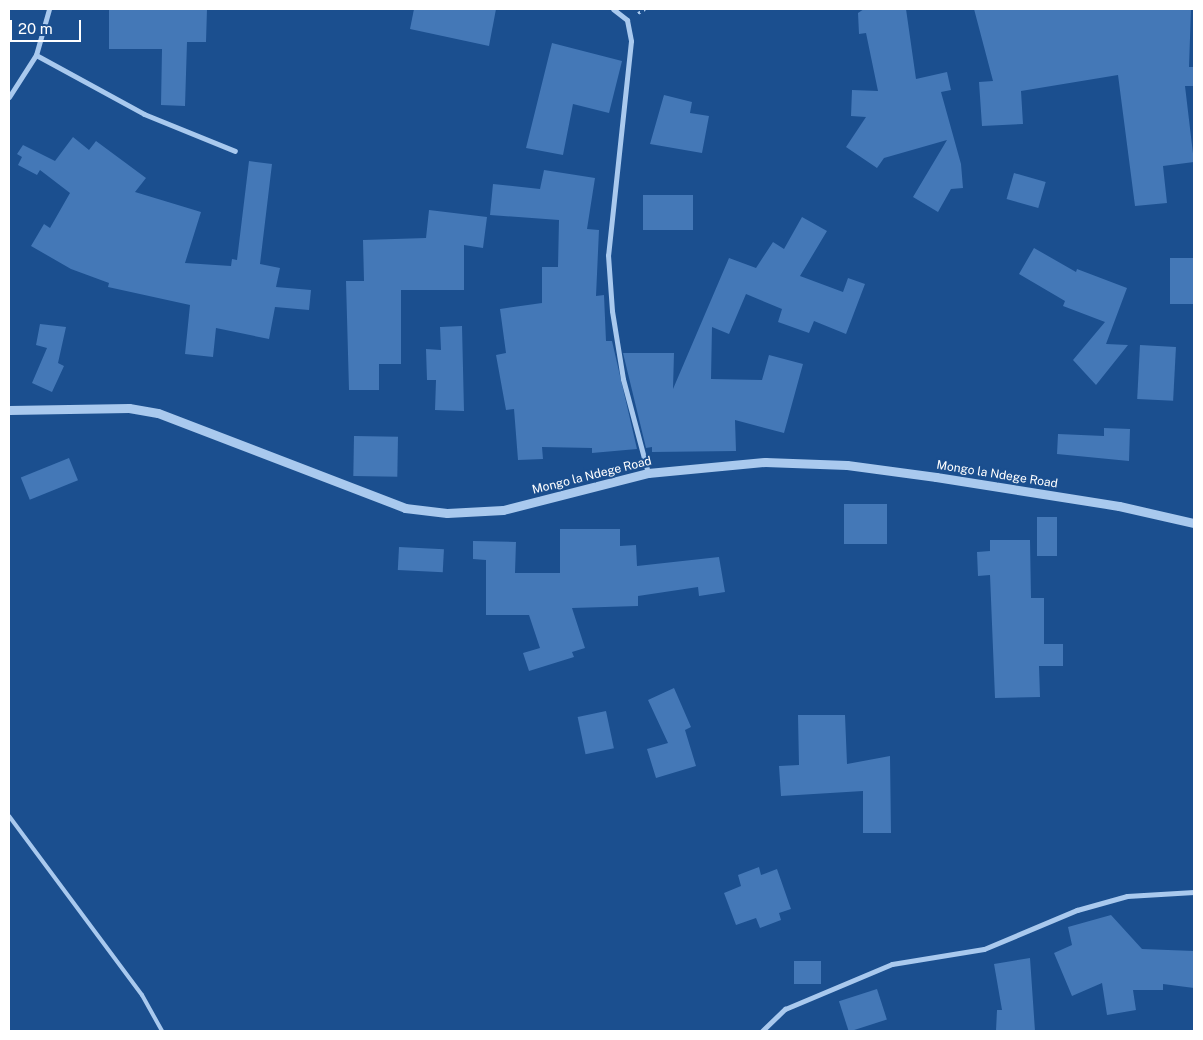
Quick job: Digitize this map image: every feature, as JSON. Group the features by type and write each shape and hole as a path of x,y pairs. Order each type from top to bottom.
{"street":[{"path":"9,97 36,55 49,9"},
{"path":"613,9 627,20 631,41 608,255 612,312 623,378 648,473"},
{"path":"36,55 144,114 235,151"},
{"name":"Mongo la Ndege Road","path":"9,410 129,408 158,413 391,503 447,513 503,510 648,473 765,462 847,465 1119,506 1194,523"},
{"path":"762,1031 785,1009 892,964 984,949 1076,910 1128,896 1194,892"}],"lane":[{"path":"9,816 142,995 162,1031"}],"building":[{"path":"109,9 207,9 206,42 187,42 185,106 161,105 162,49 109,49"},
{"path":"414,9 496,9 489,46 410,29"},
{"path":"864,9 906,9 916,79 947,72 951,90 941,92 961,164 963,188 951,189 938,212 913,197 947,140 884,158 877,168 846,147 866,117 851,116 852,90 878,91 866,33 859,34 858,13"},
{"path":"974,9 1191,9 1189,67 1194,67 1194,86 1185,86 1194,162 1163,166 1167,203 1135,206 1118,75 1021,91 1023,124 982,126 979,82 993,81"},
{"path":"552,43 622,61 609,113 573,104 563,155 526,148"},
{"path":"664,95 692,102 690,113 709,116 702,153 650,144"},
{"path":"73,137 89,150 96,141 146,178 135,192 201,212 185,263 231,266 232,259 237,260 249,161 272,164 260,264 280,268 276,287 311,290 309,310 275,307 269,339 216,328 213,357 185,354 190,305 108,287 109,283 71,269 31,246 44,224 50,228 70,193 40,170 37,175 18,165 22,157 17,154 23,145 55,161"},
{"path":"544,170 595,178 587,229 599,230 596,296 604,295 606,341 612,341 637,449 592,453 592,448 542,447 543,459 518,460 514,409 506,410 496,355 506,353 500,309 542,303 542,267 558,267 559,220 490,215 493,184 540,189"},
{"path":"1014,173 1046,182 1038,208 1007,199"},
{"path":"643,195 693,195 693,230 643,230"},
{"path":"429,210 487,217 483,248 464,245 464,290 401,290 401,364 379,364 379,390 349,390 346,281 364,281 363,240 426,238"},
{"path":"802,217 827,231 800,276 843,292 848,278 865,284 846,334 814,321 809,333 778,322 782,309 746,294 729,334 712,327 711,379 762,380 769,355 803,364 784,433 735,420 736,451 652,452 652,447 646,448 623,353 674,353 673,389 729,258 756,268 773,242 784,249"},
{"path":"1034,248 1076,272 1077,269 1127,288 1106,344 1128,345 1096,385 1073,360 1105,322 1063,306 1065,301 1019,274"},
{"path":"1170,258 1194,258 1194,304 1170,304"},
{"path":"40,324 66,327 58,363 64,366 52,392 32,383 47,348 36,345"},
{"path":"462,326 464,411 435,410 436,380 427,380 426,349 441,350 440,327"},
{"path":"1140,345 1176,347 1173,401 1137,399"},
{"path":"1104,428 1130,429 1129,461 1057,454 1058,434 1104,436"},
{"path":"354,436 398,437 397,477 353,476"},
{"path":"69,458 78,480 30,500 21,477"},
{"path":"844,504 887,504 887,544 844,544"},
{"path":"1037,517 1057,517 1057,556 1037,556"},
{"path":"560,529 620,529 620,546 636,545 637,566 719,557 725,592 699,596 698,587 638,596 638,606 572,608 585,648 572,652 574,657 529,671 523,653 540,648 529,615 486,615 486,560 473,559 473,541 516,542 515,573 560,573"},
{"path":"990,540 1030,540 1031,598 1044,598 1044,644 1063,644 1063,666 1039,666 1040,697 995,698 990,575 978,576 977,552 990,551"},
{"path":"399,547 444,549 443,572 398,570"},
{"path":"674,688 691,727 685,730 696,766 656,778 647,749 668,743 648,700"},
{"path":"606,711 614,748 586,754 578,717"},
{"path":"798,715 845,715 847,764 890,756 891,833 863,833 863,791 781,796 779,766 799,765"},
{"path":"759,867 761,875 777,869 791,909 779,913 781,920 760,928 756,918 736,925 724,893 741,886 738,875"},
{"path":"1111,915 1142,949 1194,951 1194,988 1163,984 1163,990 1133,990 1136,1010 1107,1015 1102,983 1072,996 1054,953 1072,945 1068,927"},
{"path":"1030,958 1035,1031 996,1031 997,1010 1002,1010 994,964"},
{"path":"794,961 821,961 821,984 794,984"},
{"path":"877,989 887,1019 849,1031 839,1001"}]}
